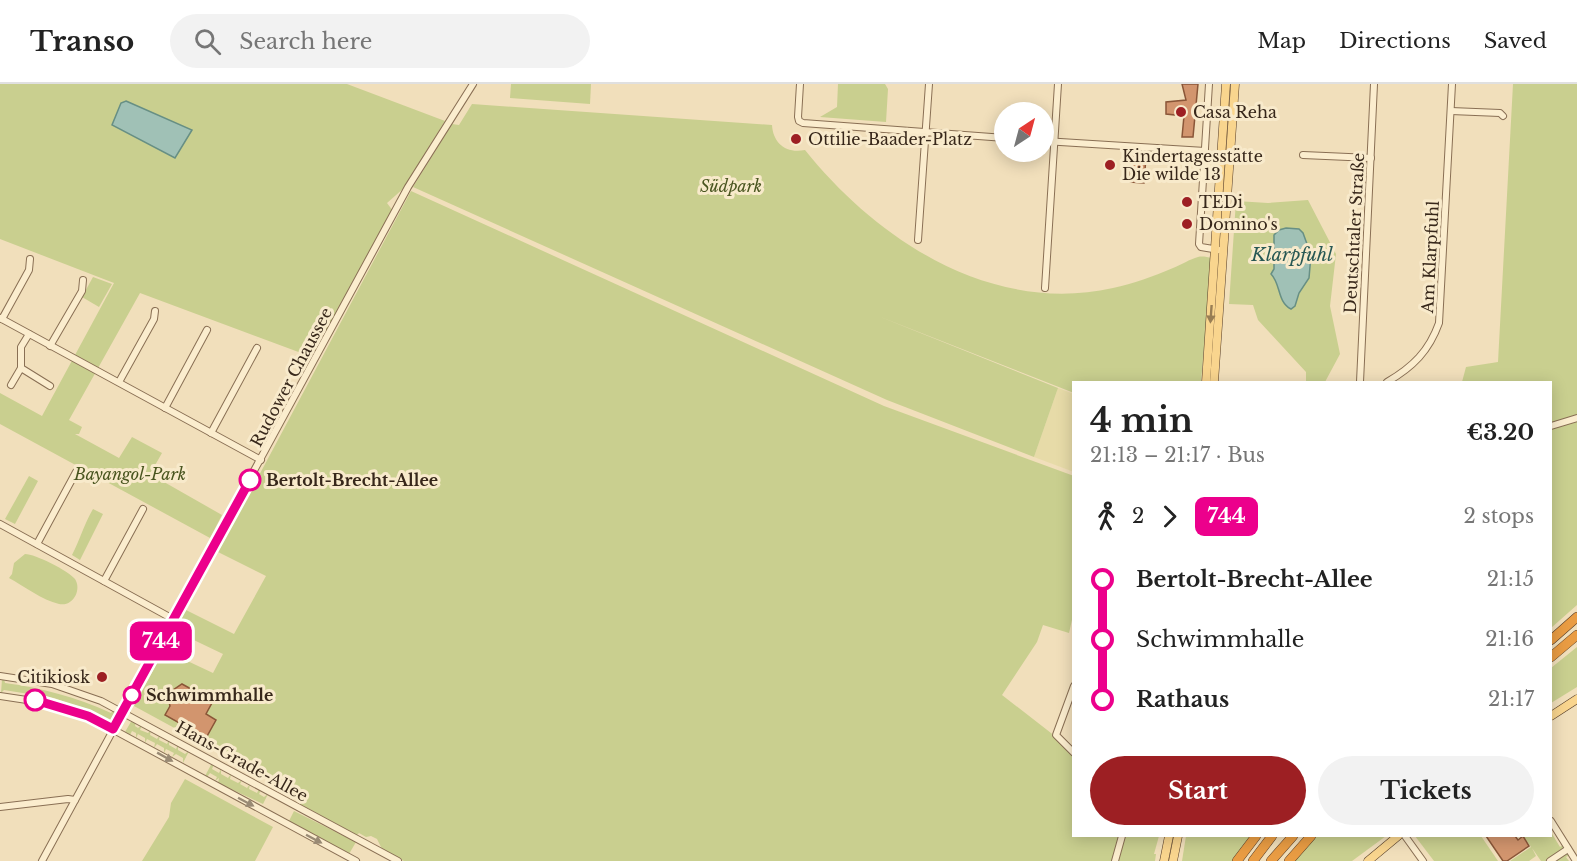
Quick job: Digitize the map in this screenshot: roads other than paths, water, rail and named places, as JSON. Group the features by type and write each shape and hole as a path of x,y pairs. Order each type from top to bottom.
{"highway":[{"path":"1552,639 1577,617"},
{"path":"1552,656 1577,635"},
{"path":"1237,861 1255,837"},
{"path":"1252,861 1271,837"},
{"path":"1272,861 1292,837"},
{"path":"1289,861 1310,837"}],"main road":[{"path":"1214,381 1226,84"},
{"path":"1206,381 1235,84"},
{"path":"1552,715 1577,699"},
{"path":"1164,861 1169,837"},
{"path":"1173,861 1178,837"},
{"path":"1368,861 1397,837"}],"street":[{"name":"Rudower Chaussee","path":"42,861 408,187 473,84"},
{"path":"800,84 799,121 994,137"},
{"path":"918,240 929,84"},
{"path":"1058,84 1054,142 1205,151"},
{"path":"1209,84 1199,244 1202,247 1220,250"},
{"name":"Deutschtaler Straße","path":"1360,381 1374,84"},
{"name":"Am Klarpfuhl","path":"1389,381 1405,372 1420,358 1432,342 1439,323 1452,84"},
{"path":"1451,111 1500,113 1503,116"},
{"path":"1303,154 1371,158"},
{"path":"1045,288 1053,162"},
{"path":"30,259 29,270 1,319 261,460"},
{"path":"50,346 82,291 83,280"},
{"path":"119,382 154,320 155,311"},
{"path":"165,408 207,330"},
{"path":"11,386 21,368 21,347 29,334"},
{"path":"211,433 257,348"},
{"path":"21,368 50,387"},
{"path":"1552,426 1577,418"},
{"path":"37,544 76,472"},
{"path":"104,580 143,509"},
{"path":"0,524 173,619"},
{"name":"Hans-Grade-Allee","path":"0,676 39,681 76,690 123,711 398,861"},
{"path":"1072,691 1056,735 1072,751"},
{"name":"Hans-Grade-Allee","path":"0,696 23,698 88,716 356,861"},
{"path":"0,807 68,798 75,800"},
{"path":"1552,822 1576,861"},
{"path":"1115,861 1122,837"},
{"path":"1406,837 1423,861"},
{"path":"1550,861 1568,849"}],"water":[{"path":"126,101 192,130 175,158 112,125 121,103"},
{"name":"Klarpfuhl","path":"1286,228 1299,229 1303,233 1311,255 1309,278 1299,293 1295,306 1291,309 1283,302 1271,274 1274,269 1274,235"}],"place":[{"name":"Casa Reha","path":"1181,112"},
{"name":"Ottilie-Baader-Platz","path":"796,139"},
{"name":"Kindertagesstätte Die wilde 13","path":"1110,165"},
{"name":"TEDi","path":"1187,202"},
{"name":"Domino's","path":"1187,224"},
{"name":"Bertolt-Brecht-Allee","path":"250,480"},
{"name":"Citikiosk","path":"102,677"},
{"name":"Schwimmhalle","path":"132,695"}],"park label":[{"name":"Südpark","path":"731,186"},
{"name":"Bayangol-Park","path":"130,474"}]}
